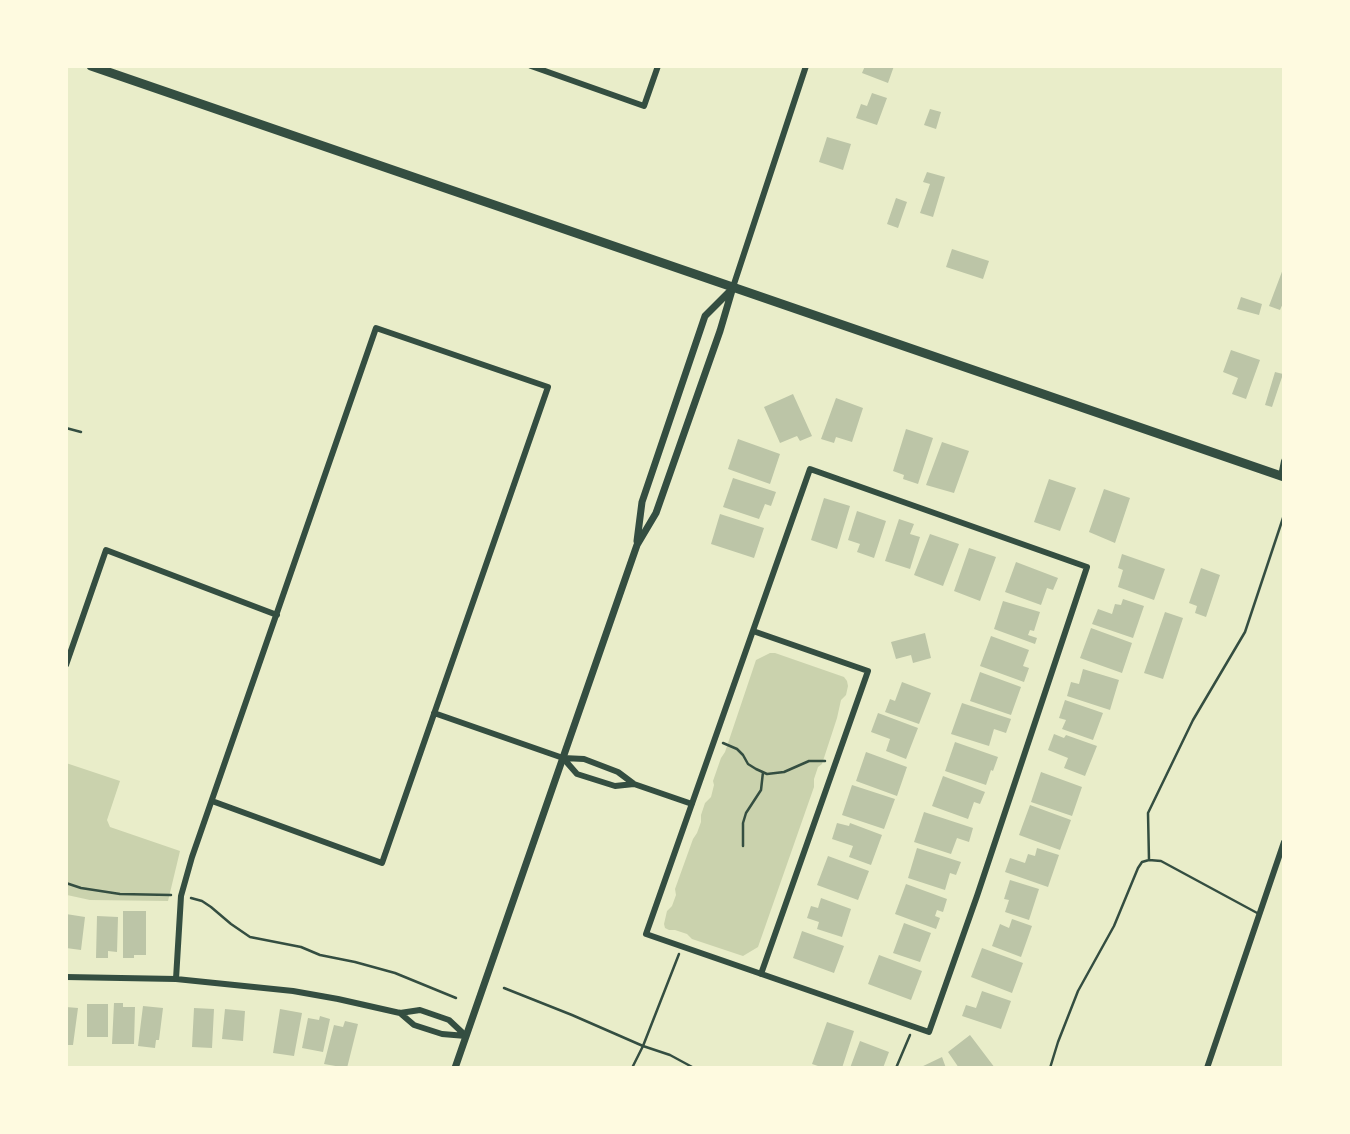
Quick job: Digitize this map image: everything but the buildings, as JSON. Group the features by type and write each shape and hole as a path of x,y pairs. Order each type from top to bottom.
{"main road":[{"path":"91,66 118,71 1282,476"}],"street":[{"path":"531,66 644,106 658,66"},
{"path":"455,1068 637,545 656,513 720,331 806,66"},
{"path":"637,545 642,502 705,316 733,287"},
{"path":"176,979 181,896 192,858 376,328 548,387 382,863 212,802"},
{"path":"1282,476 1283,461"},
{"path":"810,469 1087,567 929,1032 646,934 753,631 810,469"},
{"path":"66,665 106,550 276,615"},
{"path":"753,631 868,671 761,974"},
{"path":"434,713 563,758 583,759 618,772 634,784 692,804"},
{"path":"563,758 577,774 615,786 634,784"},
{"path":"1207,1068 1283,842"},
{"path":"66,977 176,979 293,991 400,1013 420,1010 449,1020 466,1037"},
{"path":"400,1013 414,1025 442,1034 466,1037"}],"lane":[{"path":"66,428 82,432"},
{"path":"1149,860 1148,813 1192,720 1245,632 1283,515"},
{"path":"1050,1068 1078,991 1114,926 1142,862 1161,862 1259,914"}],"path":[{"path":"715,739 737,749 748,764 767,774 784,772 809,761 835,762"},
{"path":"743,846 743,823 746,813 761,790 763,772"},
{"path":"66,883 120,894 162,894 202,901 250,937 301,947 320,955 394,973 456,998"},
{"path":"632,1068 681,946"},
{"path":"504,988 670,1055 694,1068"},
{"path":"896,1068 914,1027"}],"green space":[{"path":"770,653 844,677 848,686 758,947 743,956 692,939 687,934 669,930 664,924 701,822 705,803 711,797 713,781 756,660"},
{"path":"66,763 120,781 107,820 110,827 180,851 168,901 90,900 67,895"}]}
